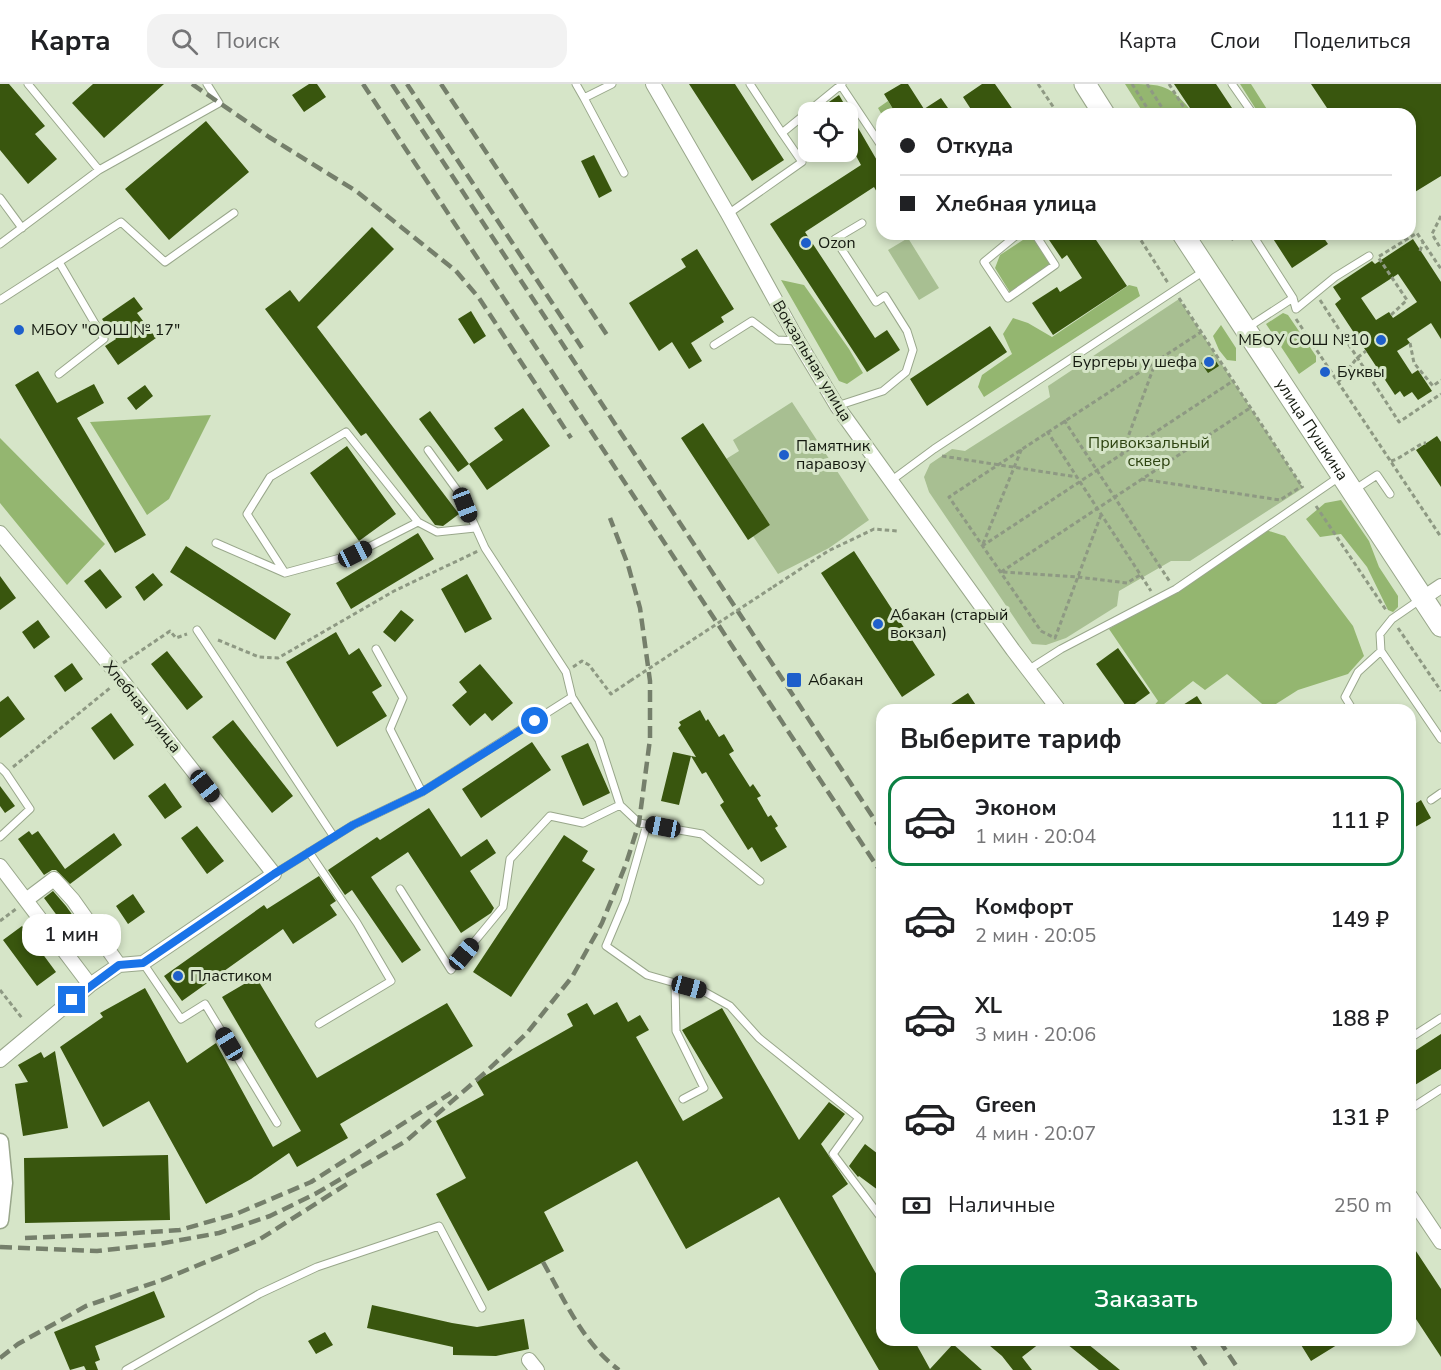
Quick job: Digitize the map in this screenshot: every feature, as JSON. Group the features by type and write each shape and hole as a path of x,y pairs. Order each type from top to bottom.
{"main road":[{"path":"1084,84 1100,108"},
{"name":"улица Пушкина","path":"1187,240 1441,626"}],"street":[{"name":"Вокзальная улица","path":"653,84 837,406 1054,704"},
{"name":"Хлебная улица","path":"0,533 117,675 274,874"},
{"path":"1423,598 1441,586"},
{"path":"0,866 90,985"},
{"path":"0,1060 90,985 119,965 143,963 274,874"},
{"path":"26,900 54,879 73,900 119,965"},
{"path":"0,1142 4,1183 0,1220"},
{"path":"1416,1205 1441,1242"}],"lane":[{"path":"28,84 99,170"},
{"path":"0,244 99,170 219,103 207,84"},
{"path":"576,84 624,173"},
{"path":"584,98 612,84"},
{"path":"728,214 802,162 750,84"},
{"path":"782,133 841,84 876,138"},
{"path":"1232,84 1248,108"},
{"path":"0,198 21,228"},
{"path":"0,300 121,222 165,262 234,213"},
{"path":"837,406 883,391 906,372 913,350 907,331 885,296 876,302 836,239 862,222"},
{"path":"1011,240 984,262 1008,298 1055,265 1039,240"},
{"path":"1256,240 1293,298 1296,309 1335,277 1369,256"},
{"path":"59,262 104,339 59,375"},
{"path":"892,480 934,449 1206,270"},
{"path":"1245,329 1293,298"},
{"path":"714,345 752,321 777,340 798,341"},
{"path":"285,573 247,514 270,477 346,432 418,522 437,532 475,528"},
{"path":"428,450 462,497 485,548 566,672 572,697 599,740 620,806 639,823 702,834 760,881"},
{"path":"1028,670 1061,649 1176,590 1309,496 1377,475 1390,494"},
{"path":"216,543 285,573 355,554 418,522"},
{"path":"1423,598 1392,619 1380,634 1382,651 1441,739"},
{"path":"197,630 334,837"},
{"path":"376,649 403,698 390,729 422,792"},
{"path":"1349,704 1345,697 1358,672 1382,651"},
{"path":"274,874 353,825 422,792 572,697"},
{"path":"0,767 6,772 30,808 0,837"},
{"path":"1431,800 1441,793"},
{"path":"400,889 451,970 503,907 510,859 550,816 583,823 620,806"},
{"path":"647,824 626,901 606,946 647,975 703,991 730,1006 759,1038 859,1118 833,1154 876,1211"},
{"path":"309,852 357,923 391,981 319,1024"},
{"path":"143,963 181,1018 205,1004 277,1123"},
{"path":"675,983 676,1031 704,1088 683,1099"},
{"path":"1416,1034 1441,1018"},
{"path":"1416,1105 1441,1089"},
{"path":"126,1370 259,1294 317,1267 439,1226 482,1308"}],"path":[{"path":"1038,84 1054,108"},
{"path":"1132,84 1147,108"},
{"path":"1147,84 1162,108"},
{"path":"1169,84 1184,108"},
{"path":"1441,216 1432,234 1441,249"},
{"path":"1416,234 1441,268"},
{"path":"1141,240 1302,486 1441,691"},
{"path":"1391,315 1407,300 1378,257 1406,240"},
{"path":"1420,250 1423,242"},
{"path":"1317,295 1399,422 1441,394"},
{"path":"1286,303 1440,532 1441,537"},
{"path":"1101,515 1055,638 1041,630 949,497 1200,332"},
{"path":"1410,343 1414,363 1433,386 1441,380"},
{"path":"1339,381 1356,358 1366,351"},
{"path":"1121,456 1156,359"},
{"path":"982,546 1233,381"},
{"path":"1001,572 1250,407"},
{"path":"1064,420 1176,590"},
{"path":"1047,431 1157,601"},
{"path":"1391,460 1426,443"},
{"path":"982,546 1022,448"},
{"path":"939,456 1077,477"},
{"path":"1141,479 1280,500 1302,486"},
{"path":"566,672 582,661 589,665 611,694 820,556 874,529 898,531"},
{"path":"6,772 170,632 176,638 197,630 258,657 278,658 394,591 485,548"},
{"path":"1001,572 1127,583 1141,575"},
{"path":"0,921 26,900"},
{"path":"0,990 22,1018"}],"green space":[{"path":"1125,84 1149,84 1165,88 1188,108 1140,108"},
{"path":"1240,84 1251,84 1266,108 1255,108"},
{"path":"888,101 892,108 878,108"},
{"path":"905,240 909,240 939,288 919,300 888,250"},
{"path":"1023,240 1036,240 1053,265 1011,294 995,268 1000,255"},
{"path":"781,280 804,285 863,373 847,384 839,381"},
{"path":"1129,285 1137,287 1140,296 984,397 978,387 982,375 1012,354 1003,334 1013,318 1028,323 1052,337"},
{"name":"Привокзальный сквер","path":"1179,299 1303,488 1190,561 1171,561 1119,591 1117,606 1066,638 1046,645 1032,644 929,492 924,477 930,464 952,449 965,451 1050,397 1048,386"},
{"path":"1283,313 1288,315 1316,356 1316,362 1299,374 1266,324"},
{"path":"1221,325 1236,348 1236,361 1227,360 1219,350 1213,336"},
{"path":"792,402 869,520 829,548 778,574 753,536 770,525 726,459 739,451 733,440"},
{"path":"211,415 169,499 147,515 90,422"},
{"path":"0,438 105,544 67,585 0,503"},
{"path":"1341,500 1369,541 1379,567 1398,596 1398,607 1393,612 1388,610 1367,567 1341,534 1320,537 1306,519 1325,503"},
{"path":"1266,530 1285,536 1353,626 1364,656 1348,674 1298,690 1276,704 1262,704 1227,674 1205,690 1193,681 1164,704 1155,704 1158,701 1109,629"}],"building":[{"path":"0,84 9,84 45,126 35,134 57,159 28,184 0,150"},
{"path":"93,84 164,84 104,138 72,103"},
{"path":"309,84 317,84 326,97 304,112 292,95"},
{"path":"689,84 735,84 784,160 752,181"},
{"path":"901,84 908,84 923,108 892,108 884,94"},
{"path":"982,84 995,84 1012,108 970,108 963,97"},
{"path":"1174,84 1216,84 1232,108 1190,108"},
{"path":"1311,84 1441,84 1441,176 1416,191 1416,108 1327,108"},
{"path":"839,95 843,102 829,102"},
{"path":"941,98 948,108 926,108"},
{"path":"206,121 249,172 169,240 125,189"},
{"path":"858,128 876,159 876,190 874,187 805,232 875,338 887,330 900,350 867,372 770,224 861,165 858,159"},
{"path":"594,155 612,191 599,198 581,161"},
{"path":"372,227 394,249 317,327 459,514 443,526 435,525 366,433 361,436 265,309 290,290 299,302"},
{"path":"1049,240 1096,240 1127,286 1053,335 1032,303 1057,287 1060,292 1082,278 1067,255 1062,259"},
{"path":"1274,240 1325,240 1328,244 1292,268"},
{"name":"МБОУ СОШ №10","path":"1414,240 1441,282 1441,339 1431,323 1407,339 1410,343 1397,351 1412,374 1418,370 1432,391 1418,400 1412,392 1404,397 1400,391 1395,395 1335,304 1341,299 1333,287 1372,261 1375,264","holes":["1398,274 1417,302 1393,318 1389,312 1376,320 1361,298"]},
{"path":"697,249 734,309 721,317 724,322 691,343 702,361 689,369 672,342 659,351 629,303 686,267 681,259"},
{"path":"134,297 143,309 137,313 156,338 118,365 105,346 116,339 102,319"},
{"path":"471,311 486,336 474,344 458,319"},
{"path":"990,326 1007,352 927,406 910,379"},
{"path":"1212,355 1219,366 1208,373 1201,363"},
{"path":"38,371 57,403 94,384 104,403 77,418 146,535 115,553 15,385"},
{"path":"145,385 153,396 136,410 127,398"},
{"path":"523,408 550,446 487,490 469,464 503,440 494,428"},
{"path":"430,411 469,464 458,472 419,419"},
{"path":"703,423 770,525 748,540 681,438"},
{"path":"1437,436 1441,442 1441,487 1416,450"},
{"path":"347,446 396,514 359,541 310,473"},
{"path":"418,533 434,559 351,609 336,583"},
{"path":"186,546 291,614 275,640 170,572"},
{"name":"Абакан (старый вокзал)","path":"854,551 935,675 902,697 821,573"},
{"path":"100,569 122,597 106,609 84,581"},
{"path":"153,573 163,585 144,601 135,587"},
{"path":"467,574 492,619 465,633 441,589"},
{"path":"0,576 16,598 0,610"},
{"path":"401,610 414,620 395,642 383,632"},
{"path":"38,620 50,637 34,649 22,632"},
{"path":"336,632 349,655 359,648 382,686 372,692 387,716 337,747 286,662"},
{"path":"1118,648 1150,693 1135,704 1124,704 1096,664"},
{"path":"167,651 203,697 187,710 151,664"},
{"path":"72,663 83,679 65,692 54,676"},
{"path":"480,664 513,703 492,721 485,713 470,726 452,705 467,692 459,682"},
{"path":"968,693 975,704 951,704"},
{"path":"8,696 25,719 0,738 0,702"},
{"path":"1197,696 1202,704 1184,704"},
{"path":"700,710 719,737 724,734 734,751 729,754 750,787 753,784 761,796 757,798 768,817 771,815 778,826 775,828 787,847 761,862 752,847 748,850 720,805 724,802 706,772 702,774 691,756 679,805 661,801 673,752 696,757 678,728 681,725 679,722"},
{"path":"111,713 134,745 114,760 91,728"},
{"path":"233,720 293,796 272,813 212,737"},
{"path":"532,742 551,770 481,818 462,789"},
{"path":"588,743 610,793 583,806 561,756"},
{"path":"165,783 182,807 165,819 148,796"},
{"path":"0,786 15,806 5,813 0,806"},
{"path":"1421,800 1431,818 1416,827 1416,803"},
{"path":"429,808 461,857 487,839 496,853 470,871 494,908 491,913 461,933 408,852 371,877 421,950 402,963 352,890 345,895 328,870 377,837 380,840"},
{"path":"197,826 224,861 207,874 181,838"},
{"path":"29,831 32,835 38,831 65,869 114,833 122,845 70,884 56,870 44,875 18,839"},
{"path":"564,835 588,851 582,861 595,869 511,997 473,972"},
{"path":"319,876 336,901 330,905 337,915 293,944 283,929 182,1001 164,976 264,905 267,909"},
{"path":"53,891 91,941 81,948 44,898"},
{"path":"133,894 145,912 128,924 116,906"},
{"path":"104,914 111,926 105,930 97,919"},
{"path":"22,926 56,972 37,986 3,940"},
{"path":"256,977 317,1078 447,1003 473,1046 340,1124 348,1138 297,1167 289,1153 251,1179 206,1204 149,1101 103,1127 60,1047 103,1017 100,1013 145,988 187,1063 216,1043 273,1147 301,1131 222,997"},
{"path":"617,1002 628,1022 640,1015 649,1030 636,1037 683,1121 723,1098 682,1030 722,1008 799,1140 829,1102 845,1114 821,1144 848,1184 832,1196 876,1273 876,1346 917,1346 930,1369 951,1346 955,1346 982,1370 879,1370 779,1197 686,1249 637,1161 544,1212 564,1251 488,1291 436,1194 466,1178 436,1121 484,1095 476,1081 573,1026 567,1014 587,1003 594,1015"},
{"path":"1441,1034 1441,1069 1416,1084 1416,1050"},
{"path":"55,1051 68,1128 23,1136 15,1084 28,1082 18,1065 41,1052 44,1058"},
{"path":"865,1144 876,1152 876,1189 858,1177 849,1166"},
{"path":"168,1155 170,1220 25,1223 24,1158"},
{"path":"1416,1251 1441,1289 1441,1357 1416,1319"},
{"path":"154,1291 165,1317 95,1346 100,1360 95,1362 98,1370 86,1370 84,1366 70,1370 54,1332"},
{"path":"372,1305 477,1327 524,1319 529,1349 496,1356 453,1355 453,1347 367,1328"},
{"path":"325,1332 333,1345 316,1354 308,1341"},
{"path":"990,1346 1036,1346 1022,1357 1032,1370 1013,1370"},
{"path":"1069,1346 1090,1346 1120,1370 1099,1370"},
{"path":"1302,1346 1335,1346 1311,1361"}],"railway":[{"path":"192,84 269,137 356,191 456,271 479,298 571,438"},
{"path":"363,84 876,865"},
{"path":"392,84 876,822"},
{"path":"407,84 582,348"},
{"path":"441,84 607,335"},
{"path":"0,1247 97,1251 159,1244 219,1233 270,1216 315,1194 406,1141 527,1033 572,977 602,923 626,864 639,823 650,739 650,681 640,608 628,565 610,518"},
{"path":"25,1238 180,1230 236,1214 311,1182 451,1093"},
{"path":"0,1358 18,1344 86,1306 162,1280 257,1241 350,1182"},
{"path":"543,1262 585,1334 606,1359 619,1370"},
{"path":"1193,1346 1209,1370"},
{"path":"1223,1346 1239,1370"}],"place":[{"name":"Ozon","path":"806,243"},
{"name":"МБОУ \"ООШ № 17\"","path":"19,330"},
{"name":"МБОУ СОШ №10","path":"1381,340"},
{"name":"Бургеры у шефа","path":"1209,362"},
{"name":"Буквы","path":"1325,372"},
{"name":"Памятник паравозу","path":"784,455"},
{"name":"Абакан (старый вокзал)","path":"878,624"},
{"name":"Абакан","path":"794,680"},
{"name":"Пластиком","path":"178,976"}],"route":[{"path":"72,1000 119,965 143,963 274,874 353,825 422,792 535,721"}]}
